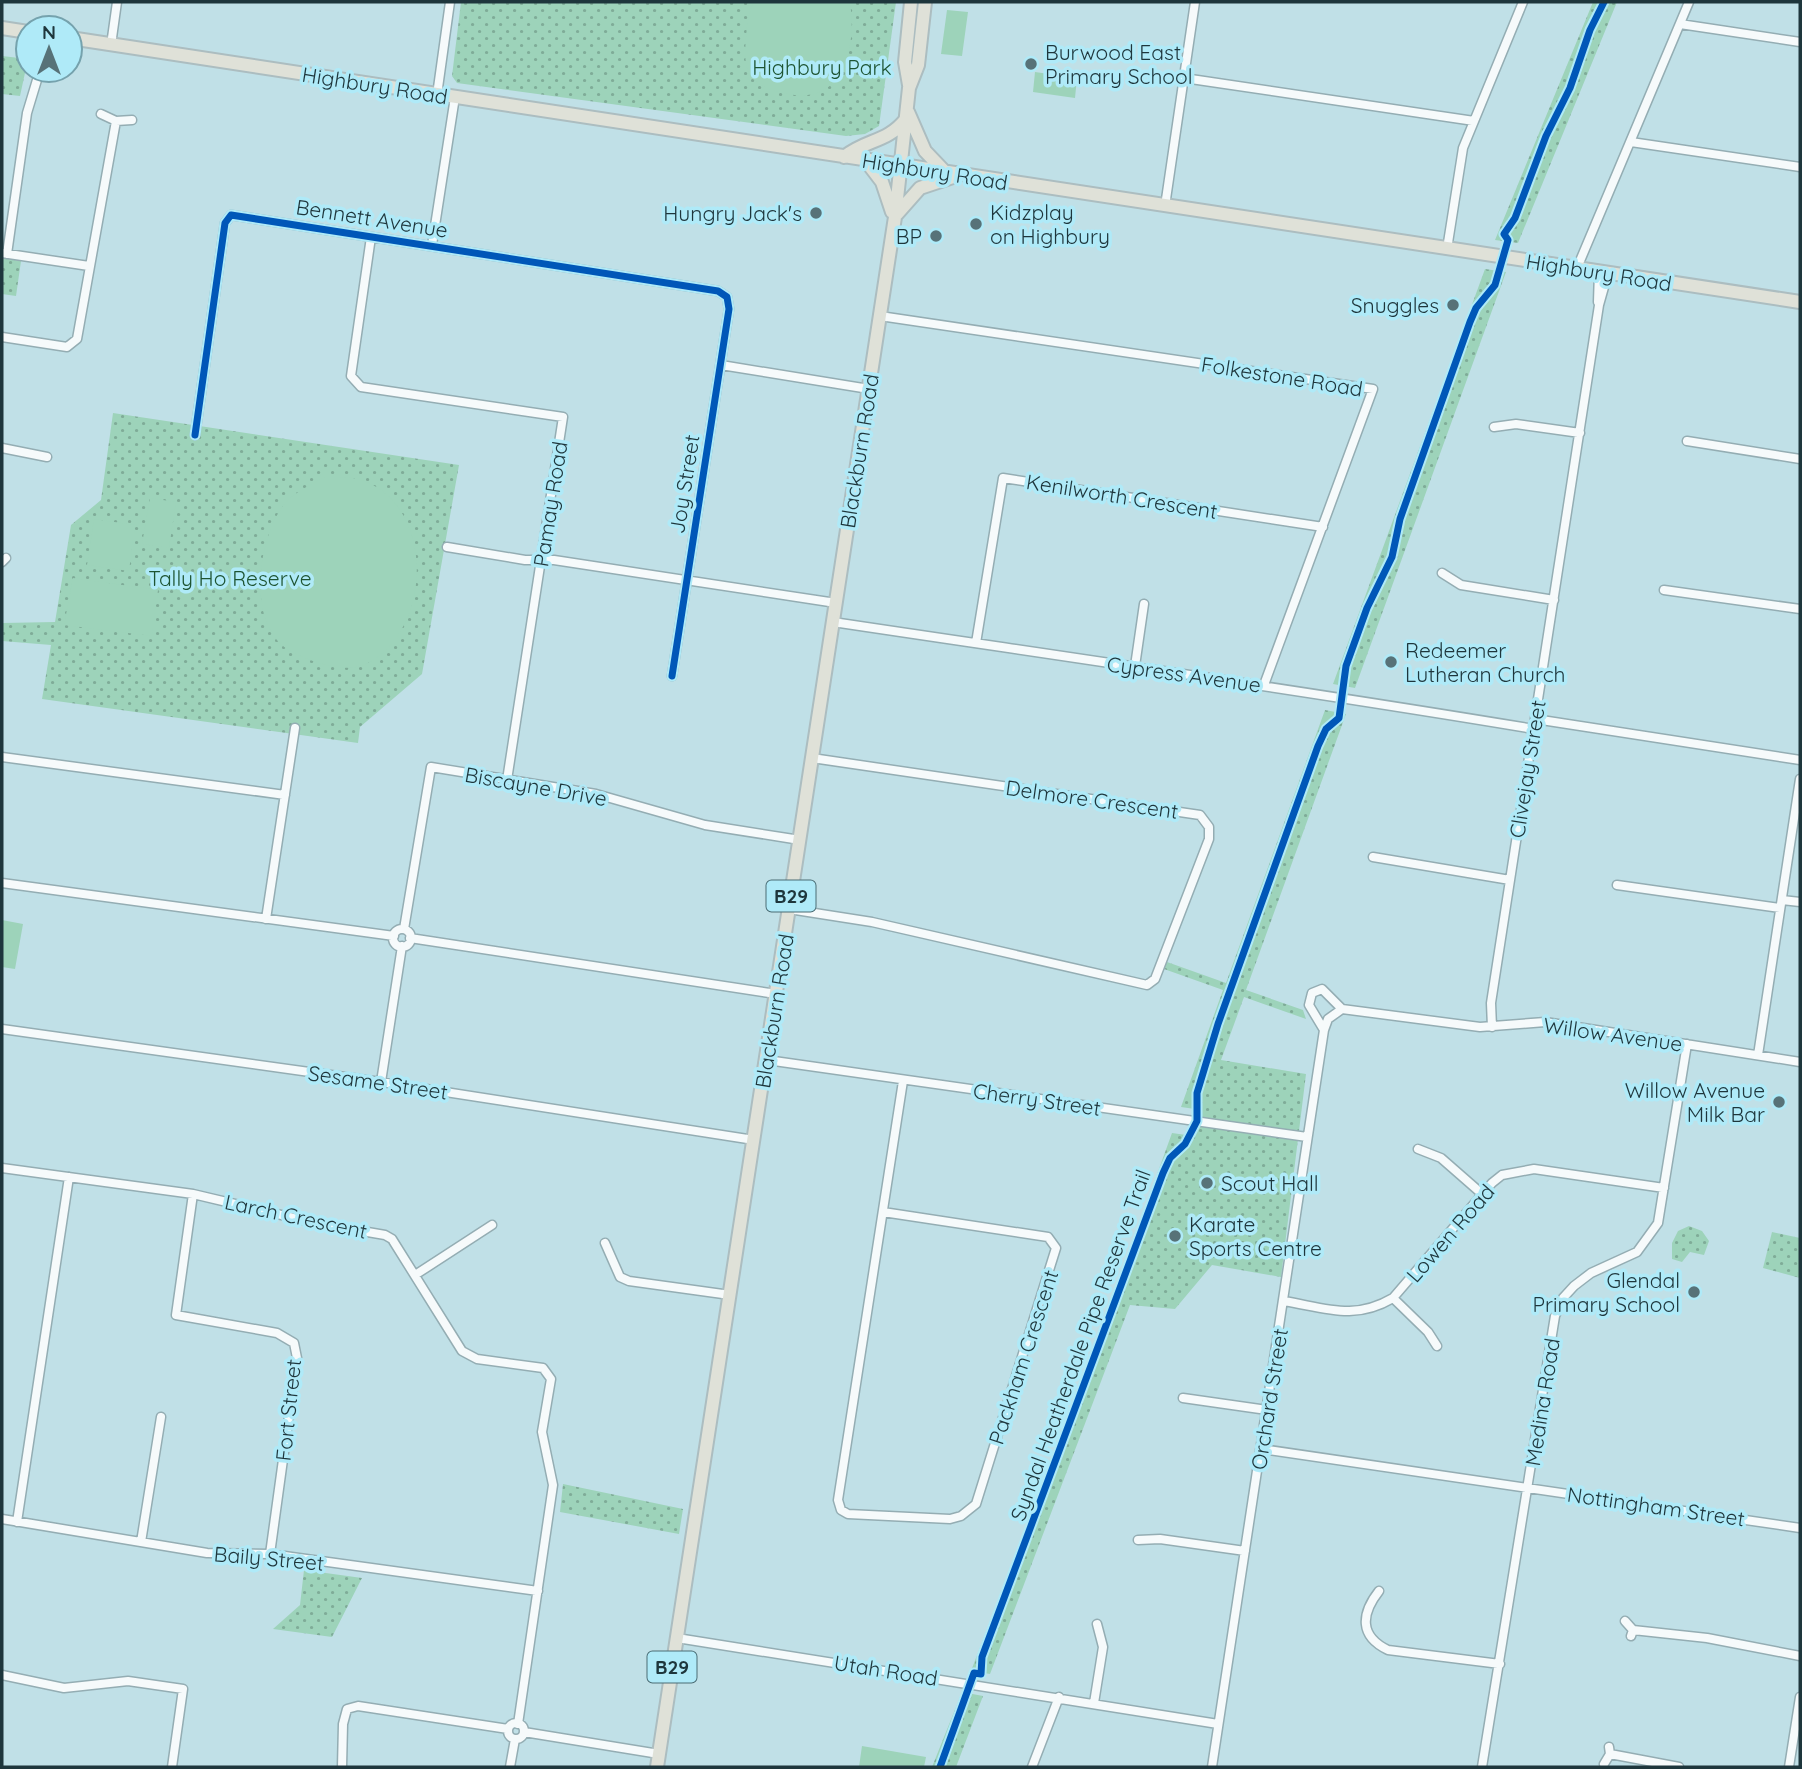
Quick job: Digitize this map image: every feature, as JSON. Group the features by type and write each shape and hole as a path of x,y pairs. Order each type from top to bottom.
{"main road":[{"name":"Blackburn Road","path":"658,1761 894,222 907,114 909,88 905,62 911,2"},
{"name":"Blackburn Road","path":"909,88 918,65 925,2"},
{"name":"Highbury Road","path":"84,40 1800,302"},
{"path":"844,157 856,147 895,134 907,114"},
{"path":"907,114 925,150 945,172"},
{"path":"866,161 888,192 894,222"},
{"path":"894,222 920,188 960,176"}],"street":[{"path":"111,45 117,2"},
{"path":"437,94 450,2"},
{"path":"1165,206 1195,2"},
{"path":"1447,248 1459,164 1523,2"},
{"path":"1577,268 1689,2"},
{"path":"1680,24 1800,42"},
{"path":"1184,78 1474,121"},
{"path":"36,84 27,113 4,253 89,265"},
{"path":"432,245 455,97"},
{"path":"101,114 116,121 132,120"},
{"path":"2,337 67,347 77,339 116,121"},
{"path":"1630,142 1800,167"},
{"name":"Bennett Avenue","path":"195,435 225,223 231,215 718,291 727,297"},
{"name":"Pamay Road","path":"371,237 351,376 361,387 563,417 507,780"},
{"name":"Clivejay Street","path":"1492,1027 1491,1003 1603,272"},
{"name":"Joy Street","path":"672,676 721,365 729,309 727,297"},
{"name":"Folkestone Road","path":"880,316 1373,389 1264,685"},
{"path":"721,365 869,389"},
{"path":"1494,427 1516,424 1580,433"},
{"path":"1688,442 1800,458"},
{"path":"2,449 47,457"},
{"name":"Kenilworth Crescent","path":"976,643 1003,478 1323,527"},
{"path":"447,547 835,603"},
{"path":"1442,573 1461,586 1554,600"},
{"path":"1664,590 1800,609"},
{"path":"1135,666 1144,604"},
{"name":"Cypress Avenue","path":"833,622 1264,685 1342,701 1800,760"},
{"path":"266,919 295,728"},
{"path":"2,757 285,795"},
{"name":"Delmore Crescent","path":"789,909 872,922 1147,985 1155,979 1209,839 1209,827 1200,815 812,758"},
{"name":"Biscayne Drive","path":"404,929 431,767 596,794 705,825 800,840"},
{"path":"1758,1055 1800,779"},
{"path":"1373,857 1510,880"},
{"path":"2,883 394,936"},
{"path":"1617,885 1781,904 1800,902"},
{"path":"402,946 394,942 394,936 398,930 404,929 411,938 776,994"},
{"path":"381,1082 402,946 411,938"},
{"path":"1322,989 1342,1009 1328,1019 1324,1030 1309,1005 1311,993 1322,989"},
{"name":"Willow Avenue","path":"1342,1009 1492,1027 1545,1022 1800,1062"},
{"name":"Sesame Street","path":"2,1029 381,1082 754,1140"},
{"name":"Orchard Street","path":"1212,1767 1324,1030"},
{"name":"Medina Road","path":"1482,1767 1555,1316 1563,1298 1574,1286 1591,1273 1625,1259 1645,1244 1658,1223 1687,1044"},
{"name":"Cherry Street","path":"767,1060 1307,1138"},
{"path":"883,1212 903,1081"},
{"path":"1418,1149 1441,1158 1482,1193"},
{"name":"Larch Crescent","path":"2,1168 193,1194 315,1223 385,1235 392,1239 462,1351 477,1359 543,1368 551,1379 542,1432 553,1485 518,1724"},
{"name":"Lowen Road","path":"1284,1301 1355,1312 1375,1309 1393,1298 1482,1193 1502,1175 1534,1169 1664,1188"},
{"path":"17,1522 69,1177"},
{"name":"Fort Street","path":"193,1194 176,1315 277,1333 293,1343 298,1358 270,1554"},
{"name":"Packham Crescent","path":"883,1212 1048,1237 1056,1248 976,1504 961,1516 950,1519 848,1514 841,1510 838,1500 883,1212"},
{"path":"415,1275 492,1225"},
{"path":"605,1243 620,1277 629,1282 730,1295"},
{"path":"1393,1298 1428,1332 1437,1346"},
{"path":"1183,1398 1267,1410"},
{"path":"141,1542 161,1418"},
{"name":"Nottingham Street","path":"1262,1449 1800,1528"},
{"name":"Baily Street","path":"2,1519 207,1553 270,1554 538,1591"},
{"path":"1138,1540 1160,1539 1245,1551"},
{"path":"1378,1591 1365,1616 1365,1629 1377,1645 1388,1650 1500,1664"},
{"path":"1625,1620 1632,1633 1707,1638 1800,1656"},
{"path":"1094,1703 1103,1647 1097,1624"},
{"name":"Utah Road","path":"677,1638 1218,1724"},
{"path":"2,1675 64,1688 128,1681 183,1689 173,1767"},
{"path":"1032,1767 1059,1697"},
{"path":"1789,1767 1800,1697"},
{"path":"342,1767 343,1724 347,1709 358,1706 508,1729 518,1724 524,1732 658,1761"},
{"path":"508,1729 515,1739 510,1767"},
{"path":"515,1739 520,1738 524,1732"},
{"path":"1604,1764 1610,1751 1679,1767"}],"green space":[{"name":"Highbury Park","path":"461,2 896,2 879,126 865,134 846,136 457,83 452,76"},
{"path":"754,2 850,2 852,20 848,56 842,71 832,83 820,92 803,95 773,90 753,79 747,67 745,52 748,19"},
{"path":"1593,2 1617,2 1518,243 1495,240"},
{"path":"947,10 968,12 962,56 941,54"},
{"path":"2,56 14,57 14,84 23,84 20,96 2,94"},
{"path":"1035,72 1077,78 1075,98 1033,92"},
{"path":"2,258 21,261 16,296 2,294"},
{"path":"1485,269 1506,272 1355,688 1333,684"},
{"name":"Tally Ho Reserve","path":"113,413 459,465 422,674 360,727 358,743 42,699 51,645 2,641 2,623 55,622 71,525 101,500"},
{"path":"325,477 348,477 365,481 392,500 406,521 415,546 417,573 413,600 404,626 389,647 368,663 349,668 329,666 292,652 277,640 267,624 262,604 260,582 263,559 275,518 289,499"},
{"path":"150,498 176,502 169,548 142,544"},
{"path":"94,519 135,525 129,571 87,565"},
{"path":"73,578 158,590 152,636 64,625"},
{"path":"1325,710 1346,714 1246,990 1303,1010 1306,1019 1244,997 1221,1060 1306,1074 1281,1277 1212,1265 1175,1309 1130,1305 990,1674 971,1671 1089,1362 1172,1133 1193,1136 1202,1110 1181,1107 1223,990 1164,969 1167,962 1226,983"},
{"path":"2,920 23,924 15,969 2,967"},
{"path":"1689,1226 1702,1231 1709,1241 1704,1255 1690,1252 1682,1262 1672,1259 1672,1243 1678,1231"},
{"path":"1772,1232 1800,1238 1800,1278 1763,1268"},
{"path":"563,1484 683,1509 679,1534 560,1512"},
{"path":"304,1570 362,1578 332,1637 273,1629 300,1605"},
{"path":"962,1692 983,1696 956,1767 932,1767"},
{"path":"862,1746 926,1757 924,1767 859,1767"}],"cycle path":[{"name":"Syndal Heatherdale Pipe Reserve Trail","path":"940,1767 974,1673 981,1674 982,1657 1163,1173 1170,1158 1185,1144 1197,1121 1197,1093 1218,1024 1318,746 1326,729 1339,718 1346,666 1367,608 1392,557 1400,519 1470,322 1476,308 1495,285 1508,240 1504,234 1515,218 1546,136 1570,88 1590,30 1604,2"},
{"path":"195,435 225,223 231,215 718,291 727,297 729,309 672,676"}],"place":[{"name":"Burwood East Primary School","path":"1031,64"},
{"name":"Hungry Jack's","path":"816,213"},
{"name":"Kidzplay on Highbury","path":"976,224"},
{"name":"BP","path":"936,236"},
{"name":"Snuggles","path":"1453,305"},
{"name":"Redeemer Lutheran Church","path":"1391,662"},
{"name":"Willow Avenue Milk Bar","path":"1779,1102"},
{"name":"Scout Hall","path":"1207,1183"},
{"name":"Karate Sports Centre","path":"1175,1236"},
{"name":"Glendal Primary School","path":"1694,1292"}]}
